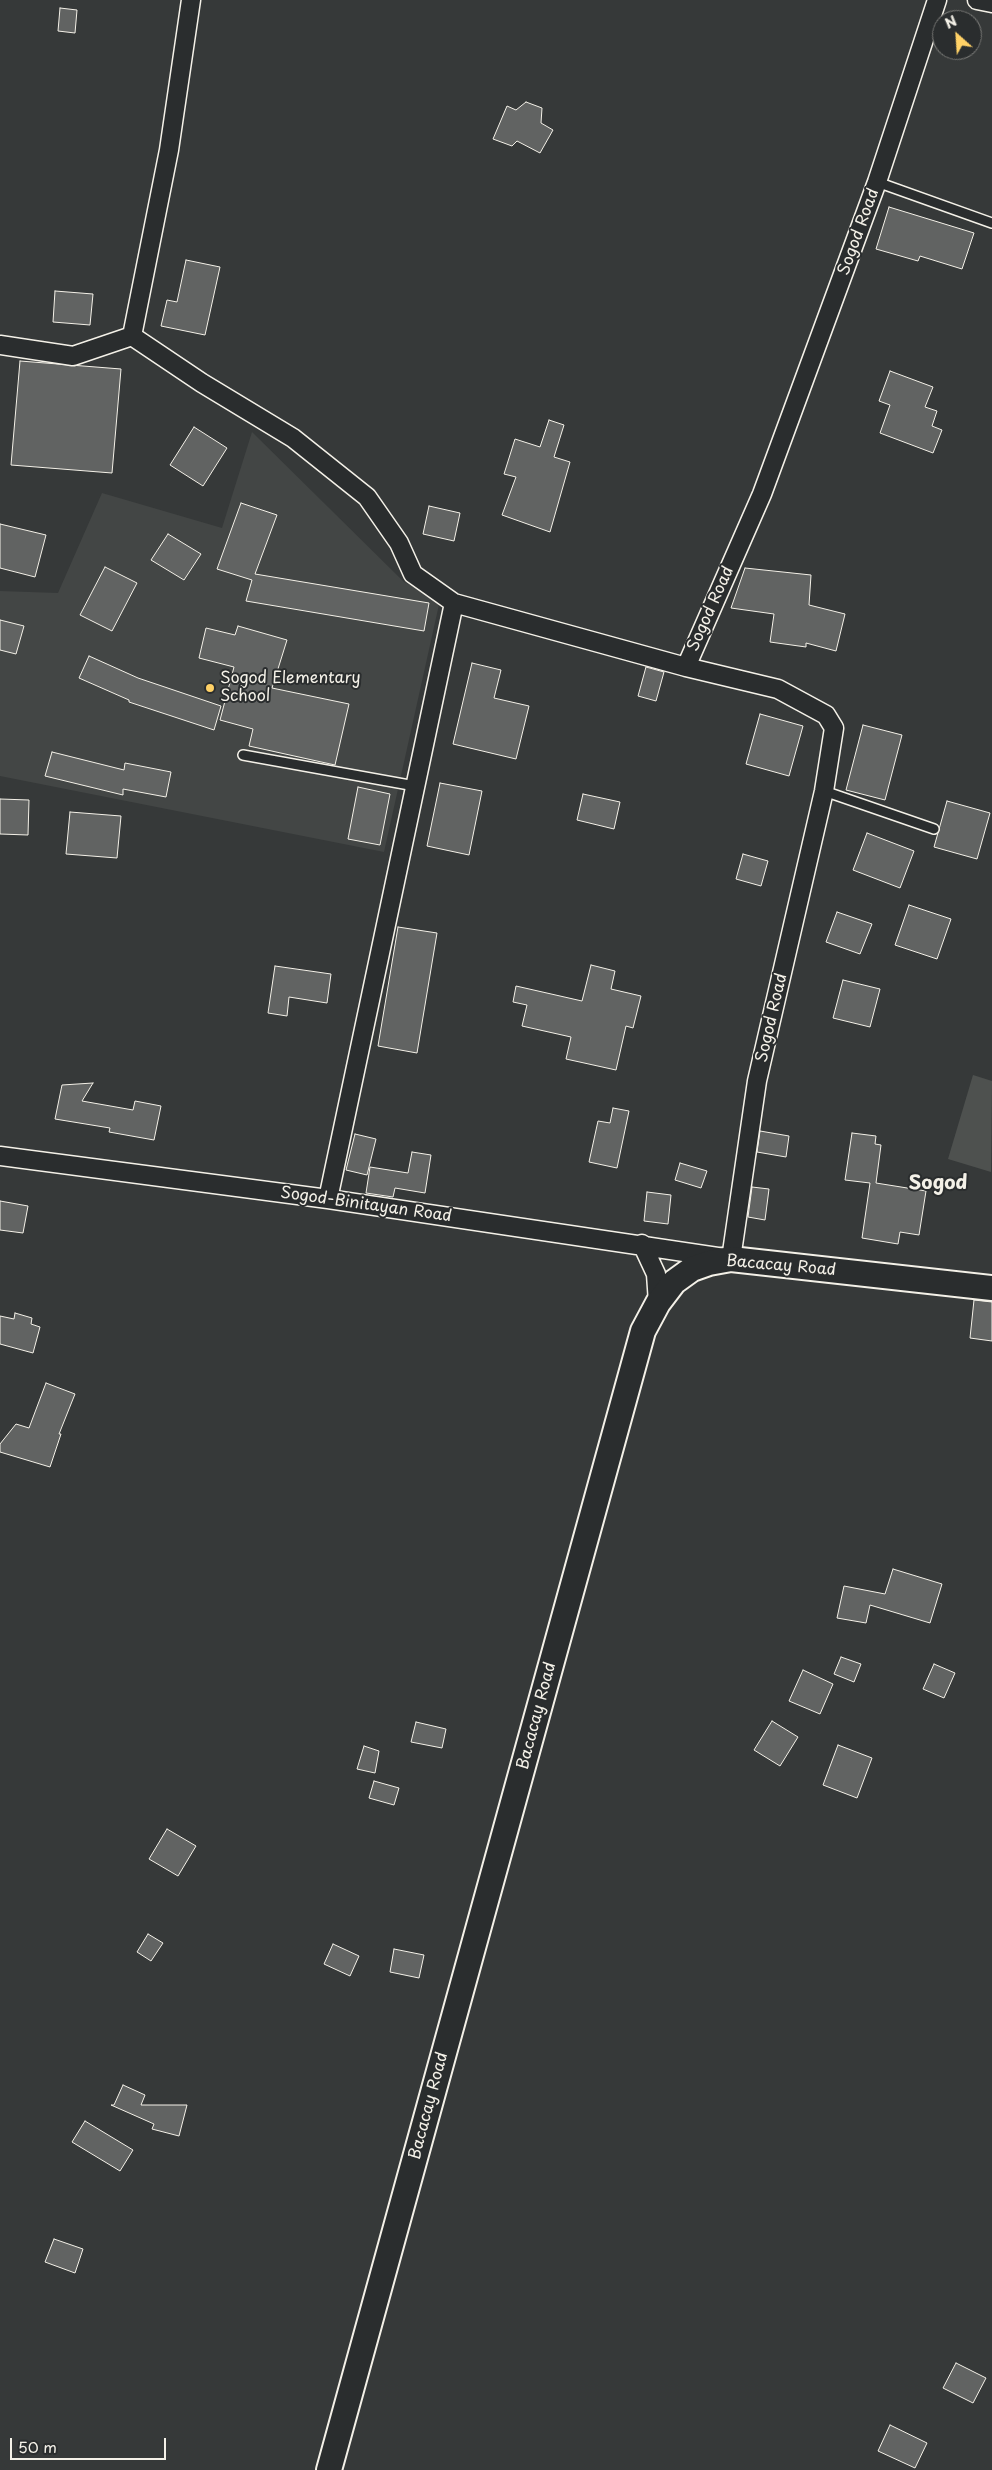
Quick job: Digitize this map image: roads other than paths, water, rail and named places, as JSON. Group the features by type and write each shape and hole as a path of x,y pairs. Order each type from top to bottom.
{"main road":[{"name":"Bacacay Road","path":"329,2470 643,1331 658,1303 674,1282 692,1270 709,1263 731,1259 992,1288"}],"street":[{"path":"132,336 169,150 191,0"},
{"name":"Sogod Road","path":"731,1259 757,1082 824,791 834,728 826,714 778,689 686,667 762,494 877,182 937,0"},
{"path":"976,0 992,3"},
{"path":"0,345 73,356 132,336"},
{"path":"132,336 202,383 293,438 366,497 399,543 413,574 454,603 686,667"},
{"path":"328,1199 454,603"},
{"name":"Sogod-Binitayan Road","path":"0,1156 328,1199 642,1244 731,1259"},
{"path":"642,1244 656,1274 658,1303"}],"lane":[{"path":"877,182 992,223"},
{"path":"243,755 415,786"},
{"path":"824,791 934,828"}],"place":[{"name":"Sogod Elementary School","path":"210,688"}],"district":[{"name":"Sogod","path":"938,1184"}]}
